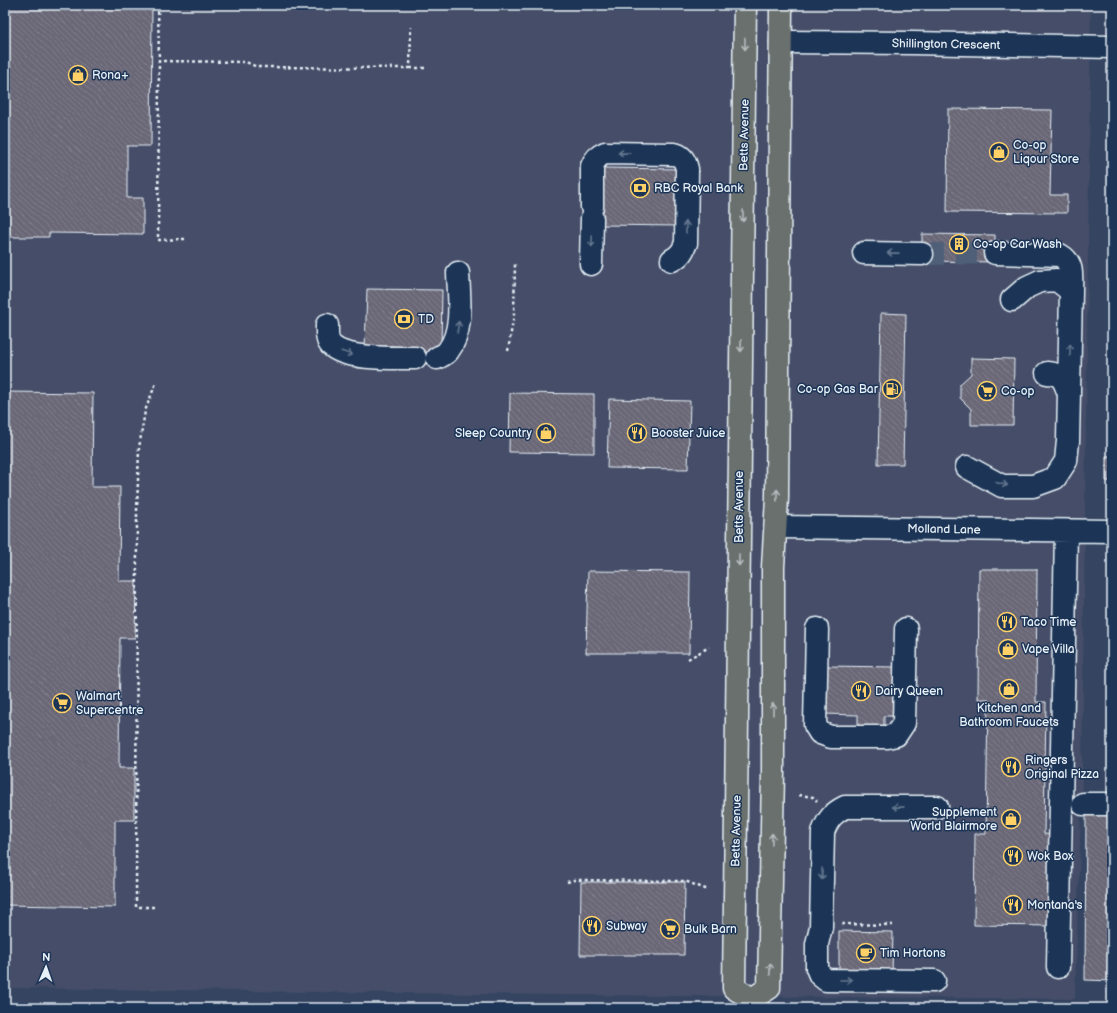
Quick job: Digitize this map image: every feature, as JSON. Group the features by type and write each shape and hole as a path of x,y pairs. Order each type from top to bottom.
{"main road":[{"name":"Betts Avenue","path":"745,5 734,988 752,1004 769,988 773,773 774,567 776,527 780,249 781,5"}],"street":[{"name":"Shillington Crescent","path":"781,42 1112,47"},
{"path":"591,264 592,166 594,160 598,156 605,153 672,154 683,158 687,169 686,243 679,256 672,260"},
{"path":"864,253 922,254"},
{"path":"967,467 1002,486 1033,486 1055,478 1066,461 1068,441 1071,267 1066,259 1060,255 995,253"},
{"path":"437,358 448,352 456,334 459,315 458,273"},
{"path":"1012,300 1027,287 1040,281 1057,280 1071,291"},
{"path":"327,325 327,338 331,346 345,353 363,357 415,358"},
{"path":"1047,373 1056,373 1064,380 1069,394"},
{"name":"Molland Lane","path":"776,527 1112,532"},
{"path":"1058,967 1066,531"},
{"path":"817,629 815,725 820,733 831,737 888,737 896,735 904,723 906,629"},
{"path":"1083,804 1112,804"},
{"path":"934,981 826,980 820,975 817,968 817,944 822,925 823,832 827,821 834,812 845,807 857,806 937,807"}],"path":[{"path":"158,5 158,240 185,240"},
{"path":"410,68 411,27"},
{"path":"159,61 246,62 257,67 428,68"},
{"path":"508,352 514,314 515,263"},
{"path":"154,907 136,907 137,510 141,441 145,411 156,383"},
{"path":"688,659 709,647"},
{"path":"567,882 574,880 685,880 708,890"},
{"path":"822,925 833,926 839,924 892,926"}],"shaded area":[{"path":"5,5 1091,5 1082,780 1075,999 549,995 5,988"}],"building":[{"name":"Rona+","path":"5,5 152,5 151,146 127,146 127,198 143,198 143,234 49,233 49,237 5,237"},
{"name":"Co-op Liqour Store","path":"948,109 1052,110 1050,195 1067,195 1067,213 947,212"},
{"name":"RBC Royal Bank","path":"602,168 679,169 679,226 601,225"},
{"name":"Co-op Car Wash","path":"922,234 995,235 995,262 922,261"},
{"name":"TD","path":"367,289 442,290 441,349 433,364 421,363 365,348"},
{"name":"Co-op Gas Bar","path":"881,313 906,314 903,464 878,464"},
{"name":"Co-op","path":"971,358 1014,359 1013,425 971,425 971,409 960,398 960,384 971,374"},
{"name":"Walmart Supercentre","path":"5,392 93,393 92,487 120,487 119,581 136,581 135,638 120,638 119,768 134,768 134,820 115,820 115,907 5,905"},
{"path":"510,393 594,394 594,453 509,452"},
{"path":"609,399 690,401 688,469 607,468"},
{"path":"1106,456 1112,456 1112,481 1106,481"},
{"path":"979,569 1037,569 1036,702 1046,702 1044,834 1055,835 1054,926 974,925 975,834 986,834 988,699 978,699"},
{"path":"588,571 690,572 689,653 586,653"},
{"name":"Dairy Queen","path":"826,666 896,667 896,716 884,716 884,729 858,729 858,715 825,714"},
{"path":"1086,813 1112,813 1112,981 1085,980"},
{"path":"581,882 685,882 684,955 580,955"},
{"name":"Tim Hortons","path":"839,931 893,932 892,974 839,974"}],"tunnel":[{"path":"922,254 995,253"}],"place":[{"name":"Rona+","path":"78,75"},
{"name":"Co-op Liqour Store","path":"999,152"},
{"name":"RBC Royal Bank","path":"640,188"},
{"name":"Co-op Car Wash","path":"959,244"},
{"name":"TD","path":"404,319"},
{"name":"Co-op Gas Bar","path":"892,389"},
{"name":"Co-op","path":"987,391"},
{"name":"Sleep Country","path":"546,433"},
{"name":"Booster Juice","path":"637,433"},
{"name":"Taco Time","path":"1007,622"},
{"name":"Vape Villa","path":"1008,649"},
{"name":"Kitchen and Bathroom Faucets","path":"1009,689"},
{"name":"Dairy Queen","path":"861,691"},
{"name":"Walmart Supercentre","path":"62,703"},
{"name":"Ringers Original Pizza","path":"1011,767"},
{"name":"Supplement World Blairmore","path":"1011,819"},
{"name":"Wok Box","path":"1013,856"},
{"name":"Montana's","path":"1013,905"},
{"name":"Subway","path":"592,926"},
{"name":"Bulk Barn","path":"670,929"},
{"name":"Tim Hortons","path":"866,953"}]}
